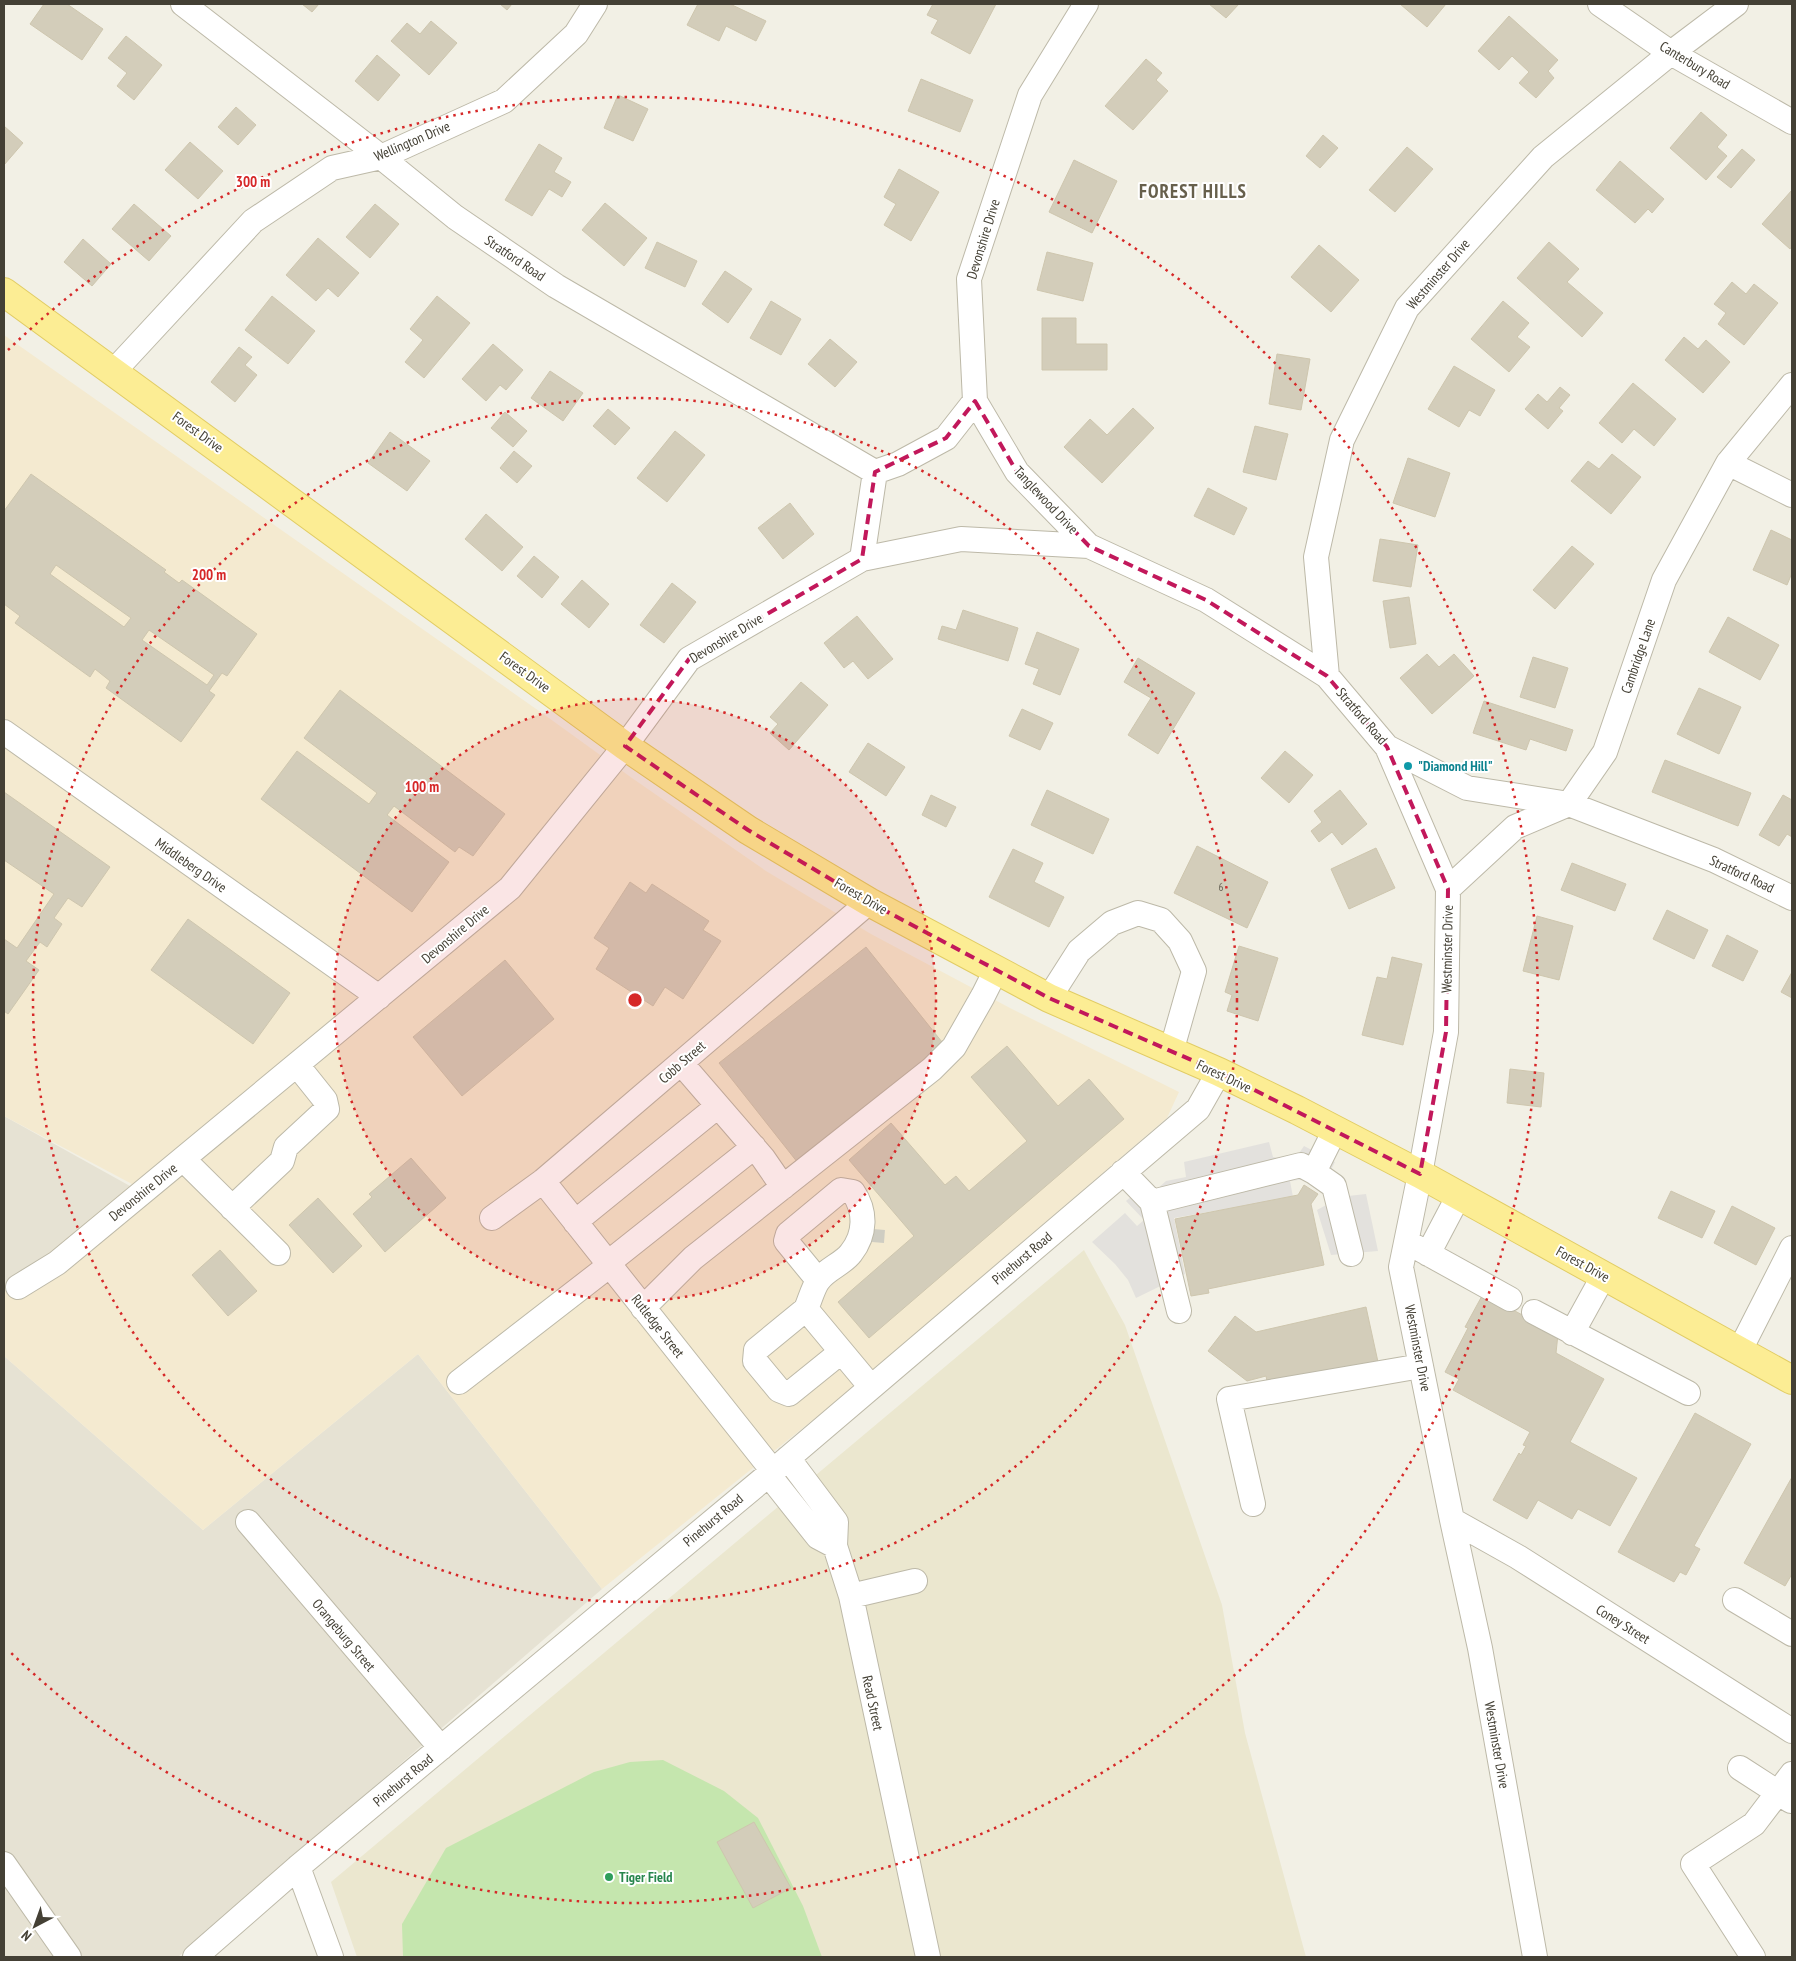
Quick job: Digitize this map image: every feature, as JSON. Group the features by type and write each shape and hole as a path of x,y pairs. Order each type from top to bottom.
{"main road":[{"name":"Forest Drive","path":"4,292 625,746 748,830 869,902 1049,998 1218,1072 1420,1174 1792,1380"}],"street":[{"name":"Stratford Road","path":"183,4 381,157 455,217 556,286 875,472"},
{"name":"Wellington Drive","path":"114,371 253,221 332,168 381,157 504,100 576,34 595,4"},
{"name":"Devonshire Drive","path":"974,401 969,279 1030,96 1086,4"},
{"name":"Canterbury Road","path":"1600,4 1671,52 1792,122"},
{"name":"Westminster Drive","path":"1327,676 1316,557 1342,440 1407,308 1543,157 1671,52 1736,4"},
{"name":"Cambridge Lane","path":"1569,804 1605,752 1664,580 1728,463 1792,385"},
{"path":"862,559 875,472 898,464 946,438 974,401"},
{"name":"Tanglewood Drive","path":"974,401 1017,472 1089,546"},
{"path":"1728,463 1792,495"},
{"name":"Devonshire Drive","path":"18,1287 57,1263 510,888 625,746 688,659 862,559 961,539 1089,546"},
{"name":"Stratford Road","path":"1089,546 1206,600 1327,676 1387,747 1467,788 1569,804 1714,860 1792,898"},
{"name":"Middleberg Drive","path":"4,732 379,997"},
{"name":"Westminster Drive","path":"1387,747 1448,889 1446,1032 1401,1267 1480,1648 1535,1957"},
{"path":"1448,889 1515,827 1569,804"},
{"name":"Cobb Street","path":"492,1218 543,1181 869,902"},
{"path":"1049,998 1078,951 1112,923 1138,914 1161,920 1180,942 1194,972 1171,1052"},
{"path":"643,1308 693,1258 932,1069 954,1047 984,996 996,970"},
{"path":"681,1063 754,1147 782,1187"},
{"path":"232,1208 282,1161 286,1147 327,1110 325,1100 297,1065"},
{"name":"Pinehurst Road","path":"195,1957 1198,1109 1218,1072"},
{"path":"576,1222 718,1106"},
{"path":"1314,1172 1335,1130"},
{"path":"459,1382 754,1147"},
{"path":"183,1159 278,1252"},
{"path":"1152,1202 1302,1165 1334,1186 1351,1254"},
{"path":"1123,1172 1152,1202 1179,1312"},
{"name":"Rutledge Street","path":"543,1181 643,1308 776,1467 836,1522 835,1546"},
{"path":"1428,1254 1459,1195"},
{"path":"841,1352 790,1394 779,1390 755,1361 756,1350 806,1309 818,1280 873,1236 873,1219 850,1196"},
{"path":"850,1196 864,1216 861,1234 851,1253"},
{"path":"818,1280 786,1241 788,1234 850,1196"},
{"path":"1406,1242 1510,1299"},
{"path":"1740,1350 1792,1248"},
{"path":"1572,1333 1604,1275"},
{"path":"806,1309 871,1387"},
{"path":"1534,1312 1688,1393"},
{"path":"1254,1504 1229,1399 1421,1366"},
{"name":"Coney Street","path":"1452,1520 1518,1557 1792,1731"},
{"name":"Orangeburg Street","path":"248,1522 441,1748"},
{"name":"Read Street","path":"835,1546 851,1596 928,1957"},
{"path":"851,1596 915,1581"},
{"path":"1735,1600 1792,1634"},
{"path":"1740,1768 1786,1798"},
{"path":"1754,1957 1694,1864 1754,1824 1786,1798 1792,1774"},
{"path":"4,1864 69,1957"},
{"path":"298,1868 330,1957"}],"highlighted area":[{"path":"975,401 1017,472 1089,546 1206,600 1327,676 1387,747 1448,889 1446,1032 1420,1174 1219,1072 1049,998 869,902 748,830 625,746 689,659 862,559 875,472 946,438"}],"shaded area":[{"path":"4,335 766,871 871,934 1010,1008 1179,1092 1167,1118 834,1403 602,1589 418,1354 203,1530 4,1356 4,1290 132,1184 4,1116"},
{"path":"4,1116 130,1186 4,1290"},
{"path":"1269,1142 1273,1157 1284,1159 1297,1156 1304,1146 1335,1162 1331,1170 1348,1196 1366,1194 1378,1251 1331,1255 1317,1210 1330,1203 1327,1193 1306,1179 1290,1181 1293,1197 1174,1218 1185,1274 1136,1298 1128,1280 1115,1264 1092,1242 1125,1213 1137,1226 1144,1220 1126,1201 1147,1183 1155,1191 1166,1181 1186,1177 1184,1162"},
{"path":"1084,1250 1125,1325 1222,1605 1245,1733 1306,1957 357,1957 331,1882"},
{"path":"418,1354 602,1589 178,1957 4,1957 4,1356 203,1530"}],"green space":[{"name":"Tiger Field","path":"663,1760 724,1791 758,1818 803,1906 822,1957 403,1957 402,1924 446,1848 594,1772 630,1762"}],"building":[{"path":"44,4 67,4 103,29 82,60 30,24"},
{"path":"302,4 319,4 312,12"},
{"path":"500,4 512,4 507,10"},
{"path":"698,4 730,4 766,21 756,41 726,26 719,41 687,25"},
{"path":"933,4 996,4 970,54 931,33 938,20 927,15"},
{"path":"1209,4 1239,4 1226,18"},
{"path":"1400,4 1446,4 1427,27"},
{"path":"1509,16 1558,60 1548,71 1554,78 1536,98 1519,83 1529,72 1512,56 1499,70 1478,51"},
{"path":"431,21 457,43 429,75 391,41 407,23 420,34"},
{"path":"126,36 162,65 134,100 117,86 127,73 108,58"},
{"path":"377,55 400,75 378,101 355,81"},
{"path":"1146,59 1162,73 1156,80 1168,91 1133,130 1105,106"},
{"path":"921,79 973,100 960,132 908,111"},
{"path":"618,95 648,109 633,141 604,128"},
{"path":"236,107 256,125 238,145 218,127"},
{"path":"1701,112 1727,135 1717,147 1727,156 1706,180 1670,148"},
{"path":"4,126 23,143 4,165"},
{"path":"1323,135 1338,148 1320,168 1306,156"},
{"path":"190,142 223,171 198,199 165,170"},
{"path":"539,144 562,158 554,172 571,182 562,197 549,189 532,216 505,200"},
{"path":"1407,147 1433,169 1395,212 1369,190"},
{"path":"1742,149 1755,160 1731,188 1717,177"},
{"path":"1074,160 1117,181 1092,233 1049,212"},
{"path":"1620,161 1664,199 1652,213 1648,209 1635,223 1596,190"},
{"path":"899,169 939,192 911,241 884,225 896,204 884,197"},
{"path":"1792,190 1792,246 1790,249 1762,224"},
{"path":"605,203 647,238 624,266 582,230"},
{"path":"134,204 171,236 149,261 112,229"},
{"path":"375,204 399,224 370,258 346,237"},
{"path":"318,238 359,273 338,297 328,288 316,301 286,275"},
{"path":"83,239 111,264 92,286 64,262"},
{"path":"657,242 697,261 685,287 645,268"},
{"path":"1549,242 1579,269 1567,282 1603,313 1582,337 1517,278"},
{"path":"1319,245 1359,280 1331,312 1291,277"},
{"path":"1047,252 1093,263 1083,301 1037,290"},
{"path":"725,271 752,289 728,323 702,304"},
{"path":"1732,282 1746,294 1754,284 1778,303 1744,345 1718,324 1726,313 1714,304"},
{"path":"272,296 315,331 288,364 245,330"},
{"path":"437,296 470,323 424,378 405,362 423,340 410,329"},
{"path":"771,301 801,319 781,355 750,338"},
{"path":"1503,301 1529,323 1517,337 1530,347 1509,372 1471,339"},
{"path":"1042,318 1076,318 1076,344 1107,344 1107,370 1042,370"},
{"path":"1684,337 1698,349 1706,340 1730,362 1703,393 1665,360"},
{"path":"830,339 857,362 835,387 808,364"},
{"path":"493,344 523,370 506,390 500,385 486,401 462,379"},
{"path":"239,347 252,357 245,365 257,375 235,402 211,382"},
{"path":"1277,354 1310,359 1301,410 1269,404"},
{"path":"1454,366 1495,390 1480,416 1469,410 1459,427 1428,409"},
{"path":"550,371 583,393 563,421 531,398"},
{"path":"1633,383 1676,419 1654,446 1634,429 1622,443 1599,423"},
{"path":"1560,387 1570,395 1559,408 1563,411 1548,429 1525,409 1538,394 1547,402"},
{"path":"1133,408 1154,428 1102,483 1064,447 1090,419 1107,435"},
{"path":"608,409 630,428 615,445 593,426"},
{"path":"505,412 527,431 513,447 491,428"},
{"path":"1255,426 1288,434 1276,480 1243,472"},
{"path":"675,431 705,455 667,502 637,478"},
{"path":"390,432 430,461 407,491 368,463"},
{"path":"514,451 532,466 517,483 500,468"},
{"path":"1612,454 1641,477 1611,514 1571,481 1588,461 1599,469"},
{"path":"1408,458 1450,473 1435,517 1393,503"},
{"path":"31,474 166,570 164,572 179,583 182,580 257,634 227,676 222,673 209,691 215,695 181,742 106,688 110,681 95,669 90,677 15,623 20,616 4,604 4,511","holes":["56,565 131,618 124,627 50,574","149,630 214,675 207,685 142,640"]},
{"path":"1208,488 1247,508 1234,535 1194,516"},
{"path":"790,503 814,534 783,559 758,528"},
{"path":"486,514 523,547 502,571 465,539"},
{"path":"1771,530 1792,540 1792,573 1787,585 1753,570"},
{"path":"1380,539 1418,545 1411,587 1373,581"},
{"path":"1572,546 1594,564 1555,609 1533,590"},
{"path":"534,556 559,577 542,598 517,576"},
{"path":"582,580 609,604 589,628 561,604"},
{"path":"672,583 696,602 664,643 640,625"},
{"path":"1409,597 1416,644 1390,648 1383,601"},
{"path":"963,610 1018,628 1008,661 938,639 942,626 956,630"},
{"path":"857,616 893,659 868,679 853,661 844,668 824,643"},
{"path":"1728,617 1779,645 1760,680 1709,652"},
{"path":"1037,632 1079,649 1060,695 1033,684 1039,669 1025,664"},
{"path":"1427,654 1439,667 1454,654 1474,676 1432,714 1400,678"},
{"path":"1533,657 1568,668 1555,708 1520,697"},
{"path":"1138,658 1195,693 1158,754 1128,735 1151,698 1124,682"},
{"path":"801,682 828,705 789,750 770,733 778,724 770,717"},
{"path":"1699,688 1741,707 1719,754 1677,734"},
{"path":"340,690 505,814 473,856 459,847 455,852 394,806 387,815 449,862 412,912 261,799 297,751 369,804 377,793 304,738"},
{"path":"1484,701 1573,730 1566,751 1530,739 1526,750 1473,733"},
{"path":"1022,709 1053,723 1040,750 1009,736"},
{"path":"868,743 905,767 886,796 849,772"},
{"path":"1285,751 1313,775 1289,803 1261,778"},
{"path":"1665,760 1751,793 1738,826 1652,792"},
{"path":"1047,790 1109,819 1093,854 1031,825"},
{"path":"1340,790 1367,824 1342,845 1332,832 1319,842 1311,831 1322,822 1314,811"},
{"path":"4,792 110,867 82,907 68,898 54,918 62,924 47,947 40,942 26,961 39,970 8,1014 4,1011 4,939 17,948 54,894 4,860"},
{"path":"931,795 956,807 946,827 922,815"},
{"path":"1783,795 1792,800 1792,837 1787,834 1779,846 1759,835"},
{"path":"1197,846 1268,882 1247,928 1174,893"},
{"path":"1376,848 1395,888 1349,909 1331,869"},
{"path":"1013,849 1043,863 1034,882 1064,897 1049,927 989,897"},
{"path":"1572,863 1626,884 1615,911 1561,890"},
{"path":"630,882 646,893 652,884 709,921 703,930 721,941 683,999 665,987 653,1006 596,969 609,948 594,938"},
{"path":"1667,910 1708,930 1694,959 1653,939"},
{"path":"1537,916 1573,926 1559,980 1523,971"},
{"path":"188,919 290,993 253,1044 151,970"},
{"path":"1727,935 1758,951 1743,981 1712,966"},
{"path":"1239,946 1278,958 1258,1021 1227,1011 1232,995 1225,992"},
{"path":"866,947 946,1047 798,1163 719,1063"},
{"path":"1392,957 1422,964 1403,1045 1362,1035 1377,977 1387,979"},
{"path":"505,960 554,1019 462,1096 413,1037"},
{"path":"1792,972 1792,998 1781,992"},
{"path":"1007,1046 1058,1106 1089,1079 1124,1119 869,1338 838,1302 914,1236 849,1160 891,1123 945,1185 956,1176 969,1191 1027,1141 971,1077"},
{"path":"1510,1069 1544,1073 1541,1107 1507,1103"},
{"path":"411,1158 446,1198 385,1252 353,1214 372,1197 369,1194"},
{"path":"1304,1185 1318,1194 1311,1204 1324,1265 1208,1289 1209,1293 1191,1296 1175,1219 1298,1195"},
{"path":"1671,1191 1715,1211 1702,1238 1658,1218"},
{"path":"318,1198 362,1246 333,1273 289,1225"},
{"path":"1732,1206 1775,1228 1756,1265 1714,1243"},
{"path":"220,1250 257,1291 228,1316 192,1275"},
{"path":"1483,1294 1558,1334 1556,1353 1604,1379 1570,1442 1637,1478 1610,1526 1578,1509 1572,1519 1538,1500 1527,1519 1493,1500 1519,1453 1521,1455 1526,1446 1523,1445 1530,1432 1453,1390 1459,1379 1445,1372 1468,1328 1465,1327"},
{"path":"1366,1307 1378,1362 1268,1386 1266,1376 1247,1381 1208,1351 1235,1316 1256,1332"},
{"path":"1695,1413 1751,1444 1694,1546 1700,1549 1686,1575 1680,1572 1674,1582 1618,1552"},
{"path":"1792,1477 1792,1574 1785,1586 1744,1563"},
{"path":"754,1822 791,1888 753,1908 717,1842"}],"tunnel":[{"path":"872,1242 873,1229"}],"place":[{"name":"\"Diamond Hill\"","path":"1408,766"},
{"name":"Tiger Field","path":"609,1877"}],"district":[{"name":"FOREST HILLS","path":"1193,191"}]}
